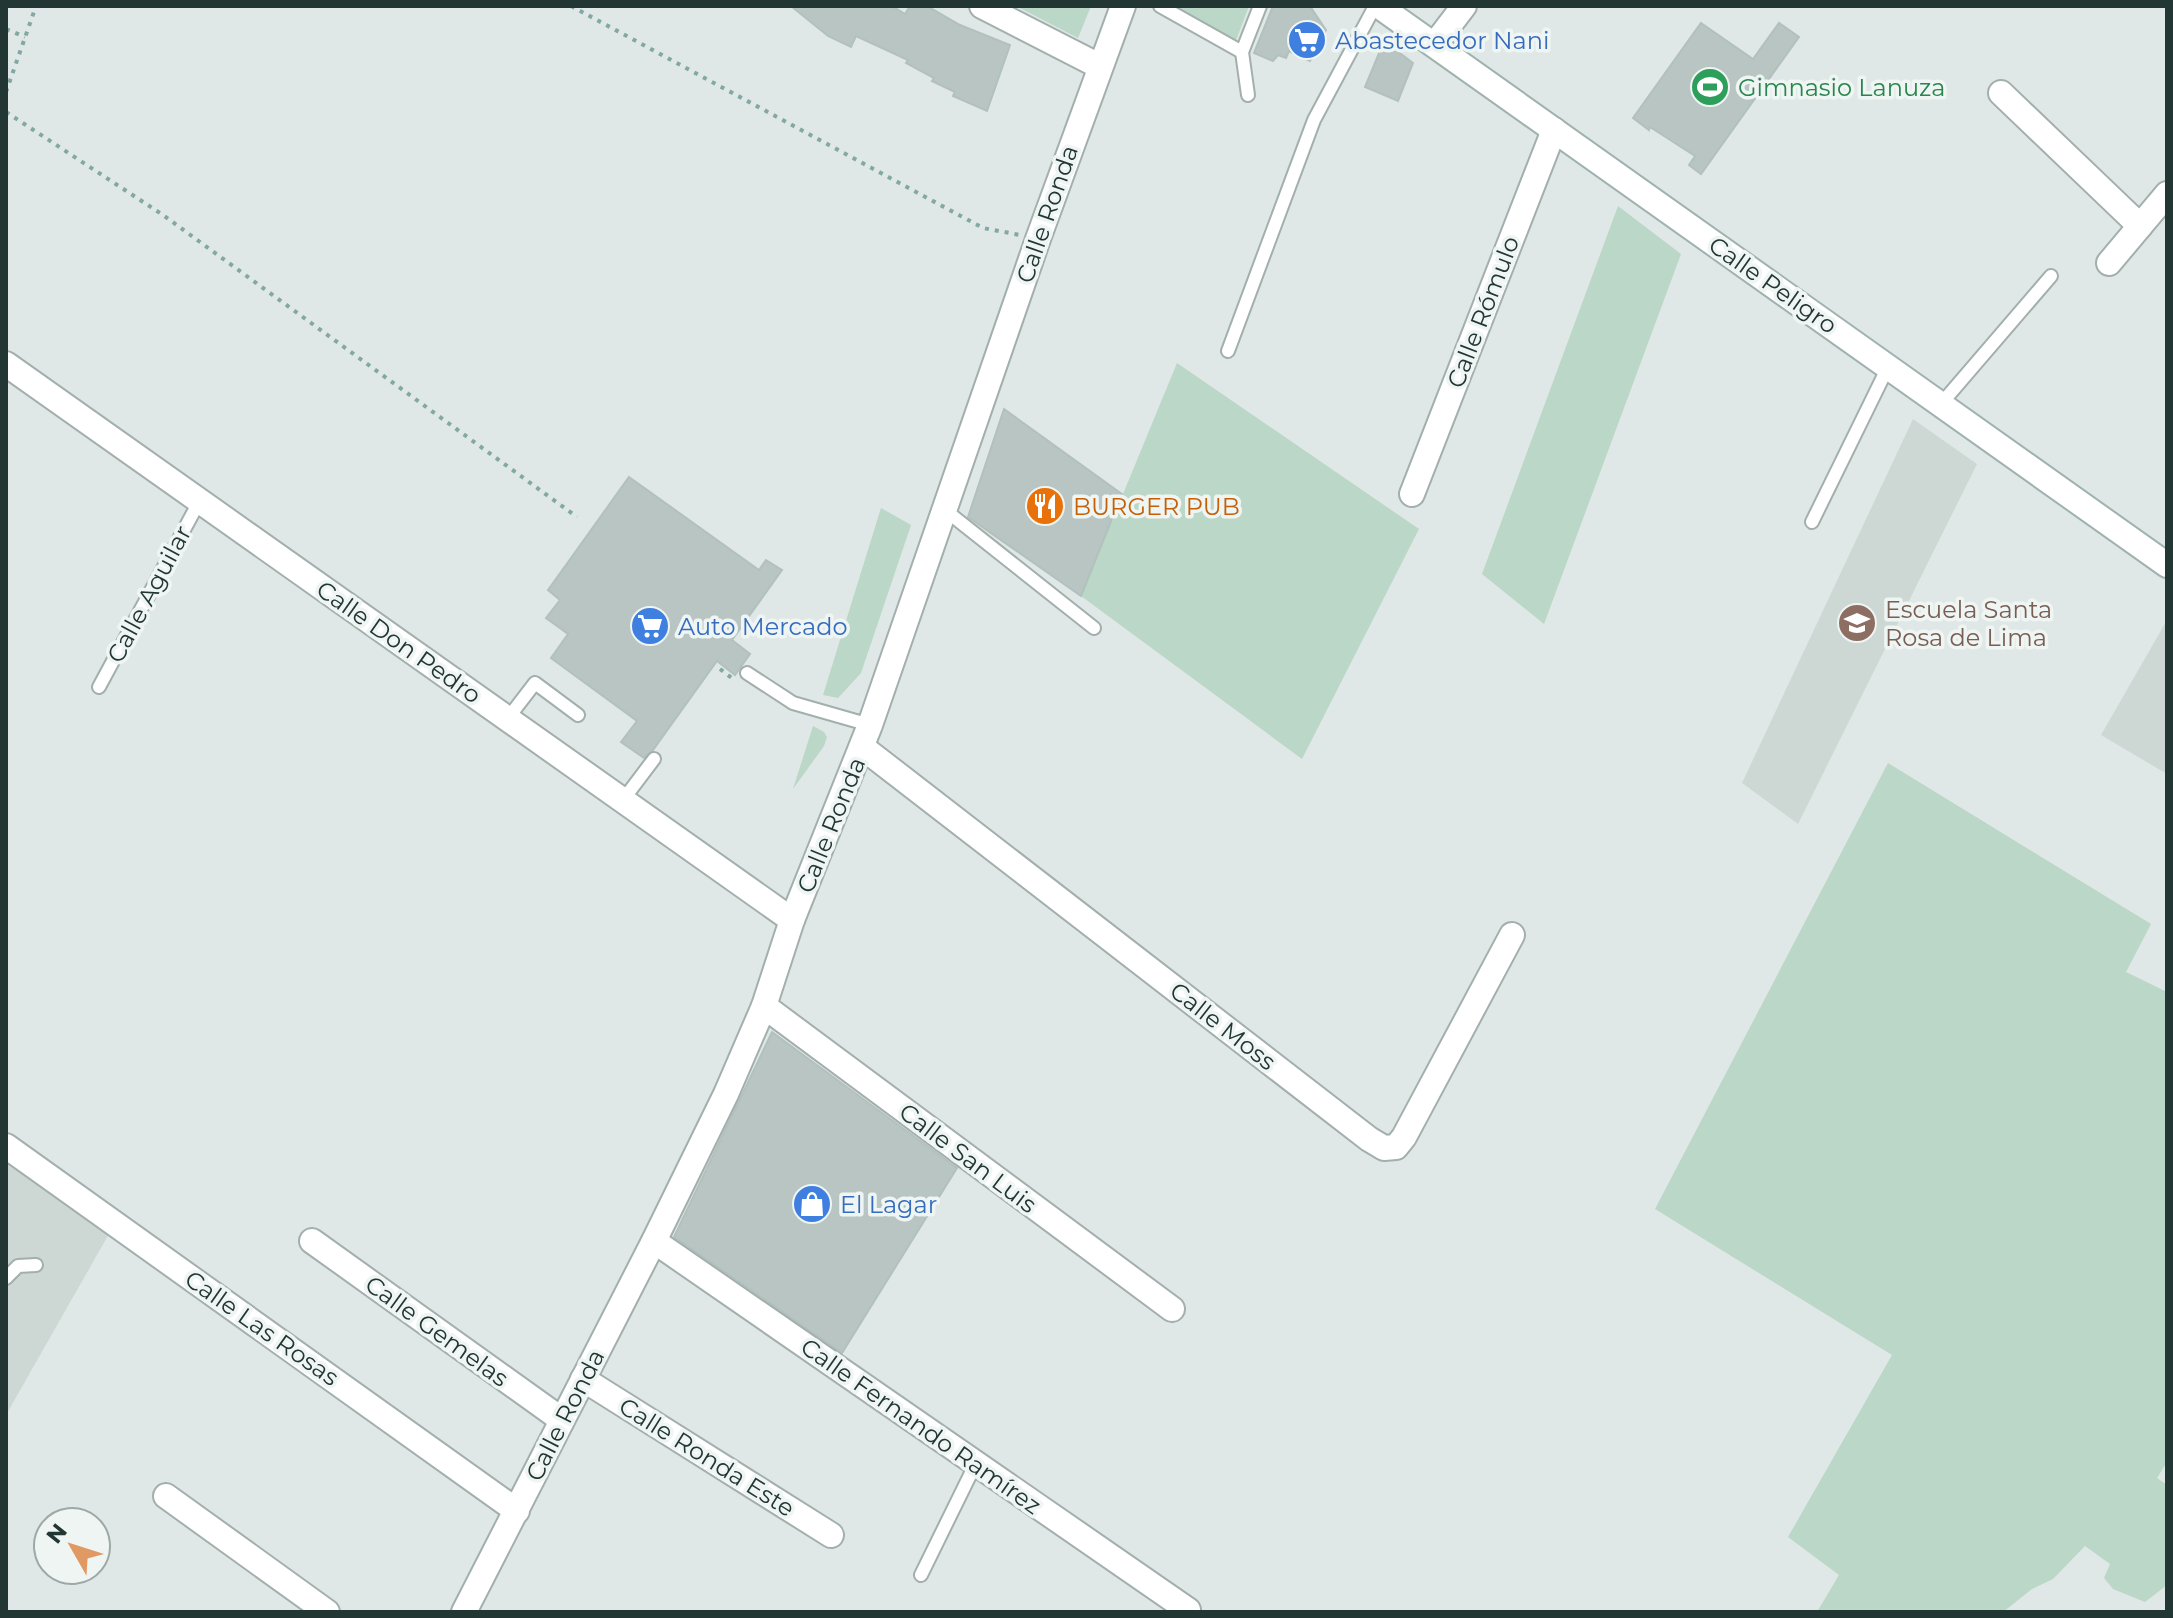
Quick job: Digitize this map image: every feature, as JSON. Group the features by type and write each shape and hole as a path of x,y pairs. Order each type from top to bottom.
{"street":[{"path":"982,6 1099,66"},
{"name":"Calle Ronda","path":"464,1612 654,1241 726,1094 764,1006 792,920 866,736 1038,239 1123,6"},
{"name":"Calle Peligro","path":"1377,6 1435,44 2167,565"},
{"path":"1435,44 1464,6"},
{"path":"2001,93 2140,226"},
{"name":"Calle Rómulo","path":"1412,494 1554,130"},
{"path":"2109,263 2167,194"},
{"name":"Calle Don Pedro","path":"6,364 792,920"},
{"name":"Calle Moss","path":"866,736 1384,1148 1396,1147 1404,1137 1512,935"},
{"name":"Calle San Luis","path":"764,1006 1172,1309"},
{"name":"Calle Las Rosas","path":"6,1146 517,1511"},
{"name":"Calle Gemelas","path":"312,1241 562,1420"},
{"name":"Calle Fernando Ramírez","path":"654,1241 1188,1610"},
{"name":"Calle Ronda Este","path":"583,1379 831,1535"},
{"path":"166,1496 327,1612"}],"lane":[{"path":"1160,6 1242,52"},
{"path":"1248,95 1242,52 1260,6"},
{"path":"1228,351 1314,120 1377,6"},
{"path":"1941,404 2051,276"},
{"path":"1812,522 1888,367"},
{"name":"Calle Aguilar","path":"99,687 199,502"},
{"path":"945,510 1094,628"},
{"path":"747,673 793,703 866,736"},
{"path":"508,718 535,683 578,715"},
{"path":"623,800 654,759"},
{"path":"6,1278 18,1266 36,1265"},
{"path":"921,1575 976,1463"}],"path":[{"path":"6,92 36,6"},
{"path":"571,6 983,228 1038,239"},
{"path":"6,29 25,37"},
{"path":"6,112 163,215 577,517"}],"shaded area":[{"name":"Escuela Santa Rosa de Lima","path":"1913,419 1977,464 1798,824 1742,783"},
{"path":"2167,620 2167,774 2101,735"},
{"path":"6,1160 110,1232 6,1415"}],"green space":[{"path":"1016,6 1091,6 1078,38"},
{"path":"1168,6 1249,6 1235,43"},
{"path":"1618,206 1681,254 1544,624 1482,574"},
{"path":"1177,363 1419,529 1302,759 1081,596"},
{"path":"881,508 911,525 861,673 838,698 823,695"},
{"path":"813,726 827,737 824,746 793,789"},
{"path":"1888,763 2151,924 2126,972 2167,992 2167,1462 2157,1478 2167,1485 2167,1585 2145,1602 2113,1589 2104,1578 2110,1564 2085,1546 2053,1579 2032,1589 2003,1612 1817,1612 1839,1575 1788,1537 1892,1355 1655,1209"}],"building":[{"path":"791,6 892,6 905,14 910,6 927,6 960,25 1010,45 987,111 953,96 955,92 932,81 934,78 906,63 908,60 856,36 851,47 828,36"},
{"path":"1273,6 1310,6 1326,30 1310,61 1289,51 1286,58 1278,55 1273,61 1254,53"},
{"name":"Gimnasio Lanuza","path":"1701,23 1753,59 1779,23 1799,37 1701,174 1689,165 1695,156 1633,118"},
{"path":"1384,41 1413,63 1398,101 1365,87"},
{"name":"BURGER PUB","path":"1004,409 1122,494 1081,596 968,517"},
{"name":"Auto Mercado","path":"629,477 759,570 766,560 782,570 732,640 750,654 735,675 717,661 644,758 621,742 637,721 551,658 568,634 546,618 560,600 548,590"},
{"name":"El Lagar","path":"772,1032 957,1168 842,1353 674,1237"}],"place":[{"name":"Abastecedor Nani","path":"1307,40"},
{"name":"Gimnasio Lanuza","path":"1710,87"},
{"name":"BURGER PUB","path":"1045,506"},
{"name":"Escuela Santa Rosa de Lima","path":"1857,623"},
{"name":"Auto Mercado","path":"650,626"},
{"name":"El Lagar","path":"812,1204"}]}
